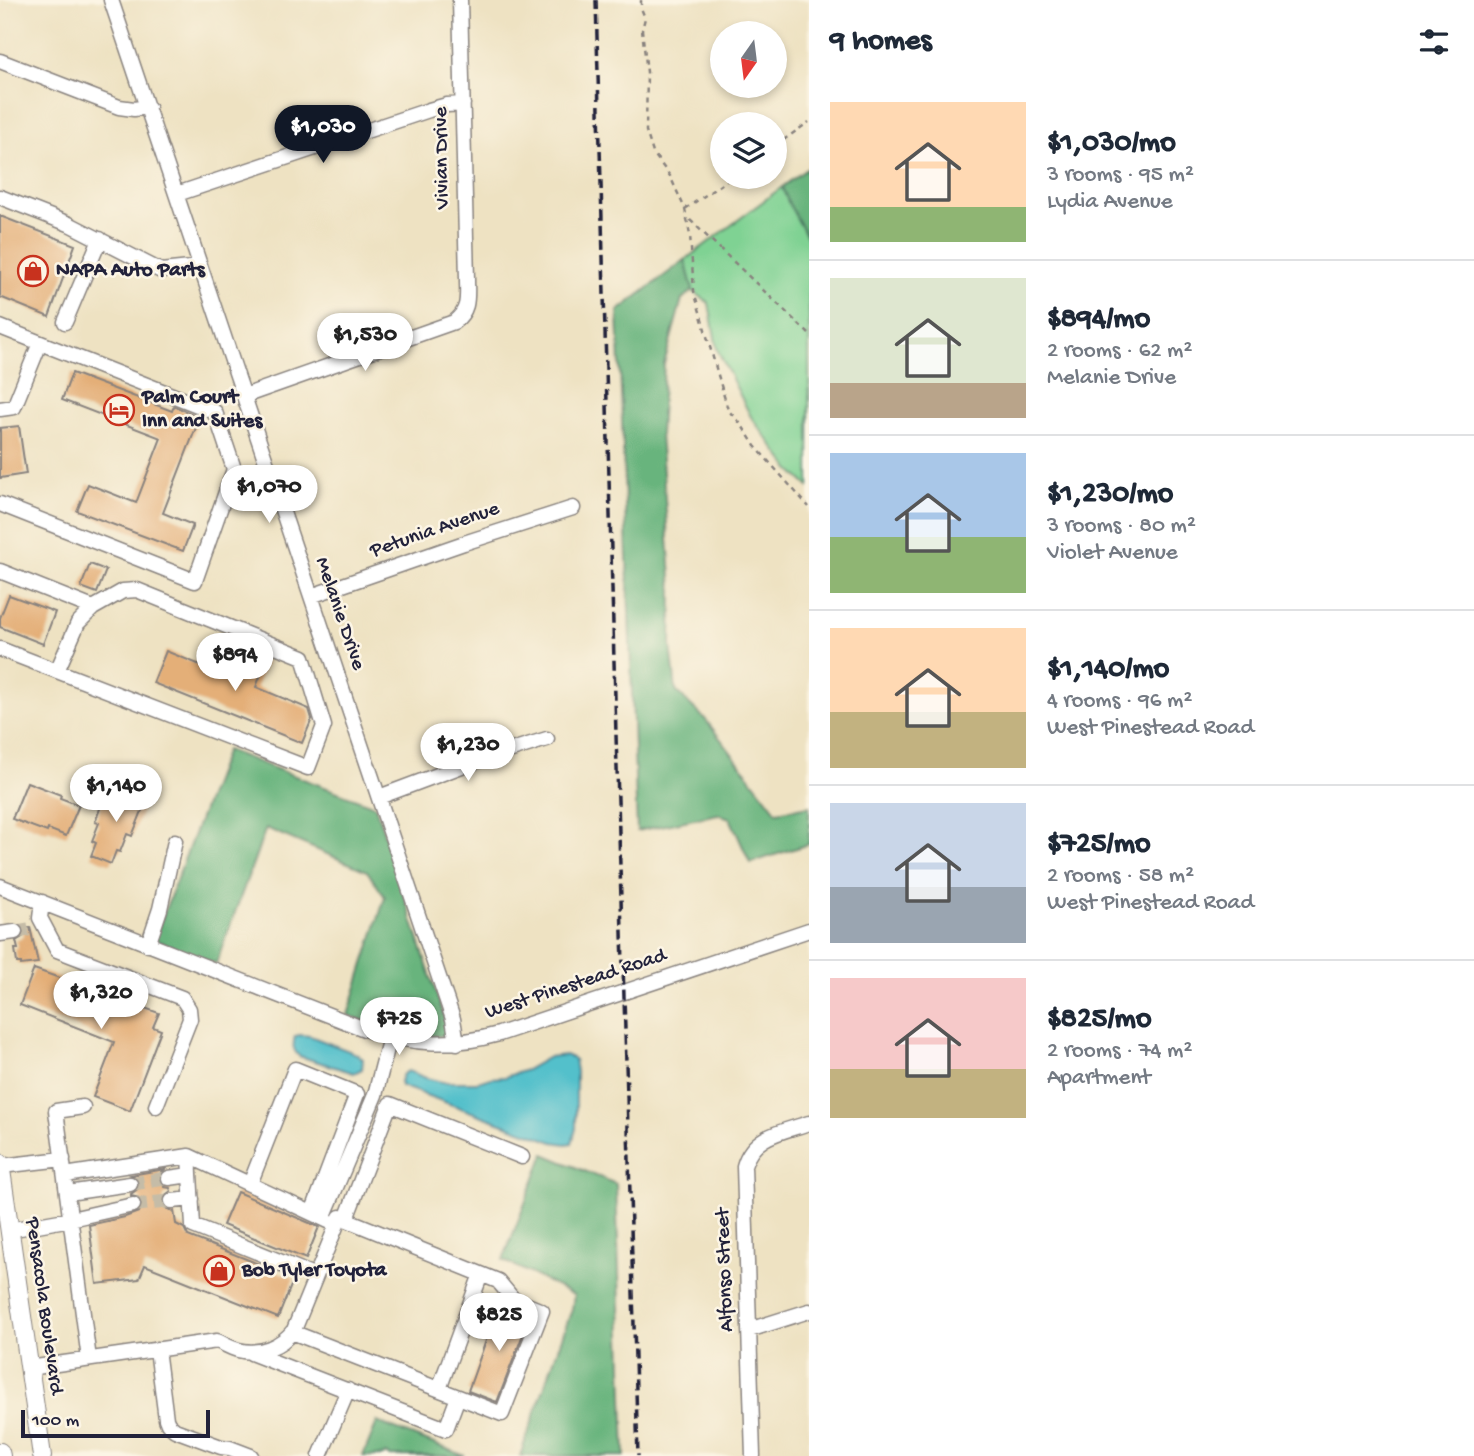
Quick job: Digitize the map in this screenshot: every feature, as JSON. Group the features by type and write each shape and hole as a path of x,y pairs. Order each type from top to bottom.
{"main road":[{"name":"Pensacola Boulevard","path":"0,1165 5,1231 42,1456"}],"street":[{"name":"Melanie Drive","path":"111,0 453,1019 457,1042"},
{"name":"Vivian Drive","path":"244,396 454,322 463,315 466,308 467,279 460,0"},
{"path":"0,61 119,107 148,107"},
{"path":"177,194 429,110 463,104"},
{"path":"0,197 69,224 160,271 200,267"},
{"path":"65,322 100,239"},
{"path":"0,327 215,412 234,469 195,581 0,504"},
{"path":"0,409 14,407 40,343"},
{"name":"Petunia Avenue","path":"311,596 573,508"},
{"path":"0,571 93,608"},
{"path":"0,649 308,768 324,726 303,657 137,590 123,591 93,608 78,622 57,671"},
{"path":"379,797 467,764 547,739"},
{"path":"148,945 160,909 175,841"},
{"name":"West Pinestead Road","path":"0,886 355,1025 390,1037 421,1043 457,1042 499,1034 809,930"},
{"path":"42,902 37,928 57,950 182,998 190,1019 156,1106"},
{"path":"0,934 15,932"},
{"path":"330,1219 375,1096 390,1037"},
{"path":"249,1352 261,1351 285,1340 292,1332 316,1276 357,1094 295,1069 250,1184"},
{"path":"330,1219 390,1104 522,1157"},
{"path":"83,1107 57,1111 89,1359"},
{"name":"Alfonso Street","path":"753,1456 744,1166 747,1155 761,1140 809,1123"},
{"path":"188,1156 193,1226 316,1276"},
{"path":"65,1175 188,1156 330,1219 498,1281 513,1299 542,1311 502,1414 292,1332"},
{"path":"0,1165 63,1158"},
{"path":"169,1178 190,1175"},
{"path":"68,1193 130,1184"},
{"path":"172,1201 192,1199"},
{"path":"5,1231 133,1205"},
{"path":"439,1389 481,1274"},
{"path":"749,1330 809,1311"},
{"path":"29,1368 217,1341 446,1429 458,1397"},
{"path":"157,1349 168,1424 175,1430 251,1456"},
{"path":"320,1456 348,1390"}],"path":[{"path":"641,0 645,18 642,37 647,72 646,131 653,153 670,176 688,219 694,290 728,411 773,468 809,507"},
{"path":"787,138 809,122"},
{"path":"685,209 714,189"},
{"path":"688,219 809,334"}],"green space":[{"path":"809,167 809,240 783,189 787,189 787,183"},
{"path":"783,189 809,240 809,487 790,469 751,417 717,349 709,303 693,291 685,260"},
{"path":"685,260 693,291 682,299 664,364 660,434 672,590 671,645 676,691 705,719 777,812 809,806 809,844 750,863 730,818 718,814 637,831 618,311"},
{"path":"226,750 375,806 450,1036 398,1031 348,1015 385,897 367,871 266,828 216,964 154,939"},
{"path":"544,1154 616,1184 625,1456 520,1456 572,1309 574,1295 503,1260"},
{"path":"377,1422 465,1456 363,1456"}],"water":[{"path":"295,1036 310,1036 357,1054 363,1059 362,1069 354,1073 299,1056 294,1044"},
{"path":"565,1055 574,1059 576,1072 576,1128 572,1143 566,1144 553,1142 401,1086 400,1081 408,1071 442,1082 477,1082 505,1077 526,1070 549,1057"}],"building":[{"name":"NAPA Auto Parts","path":"0,216 75,245 49,317 0,297"},
{"path":"72,373 172,411 174,406 200,417 163,513 193,525 183,551 77,511 88,484 136,503 161,438 62,400"},
{"path":"19,426 26,474 0,478 0,428"},
{"path":"90,564 106,570 97,593 81,587"},
{"path":"9,595 55,612 43,644 0,627 0,618"},
{"path":"234,650 266,662 256,687 309,709 312,719 302,743 153,683 166,651 225,675"},
{"path":"27,782 79,805 66,836 12,819"},
{"path":"107,790 133,800 136,792 148,796 132,836 127,834 120,852 116,851 111,864 91,856 96,843 92,841 99,823 95,822"},
{"path":"30,927 38,963 21,965 17,963 16,941 24,936 23,928"},
{"path":"34,969 159,1013 153,1027 161,1030 130,1111 93,1097 114,1042 20,1005"},
{"name":"Bob Tyler Toyota","path":"165,1169 160,1174 160,1180 171,1191 164,1196 163,1203 167,1209 174,1211 176,1224 184,1228 188,1236 294,1278 278,1318 145,1265 139,1279 97,1284 89,1225 139,1212 142,1202 131,1194 139,1188 139,1182 131,1175"},
{"path":"237,1192 319,1227 306,1259 223,1225"},
{"path":"499,1304 530,1316 497,1402 468,1391"}],"tunnel":[{"path":"15,932 31,929"},
{"path":"130,1184 169,1178"},
{"path":"133,1205 172,1201"}],"railway":[{"path":"596,0 638,1456"}],"place":[{"name":"NAPA Auto Parts","path":"33,271"},
{"name":"Palm Court Inn and Suites","path":"119,410"},
{"name":"Bob Tyler Toyota","path":"219,1271"}]}
